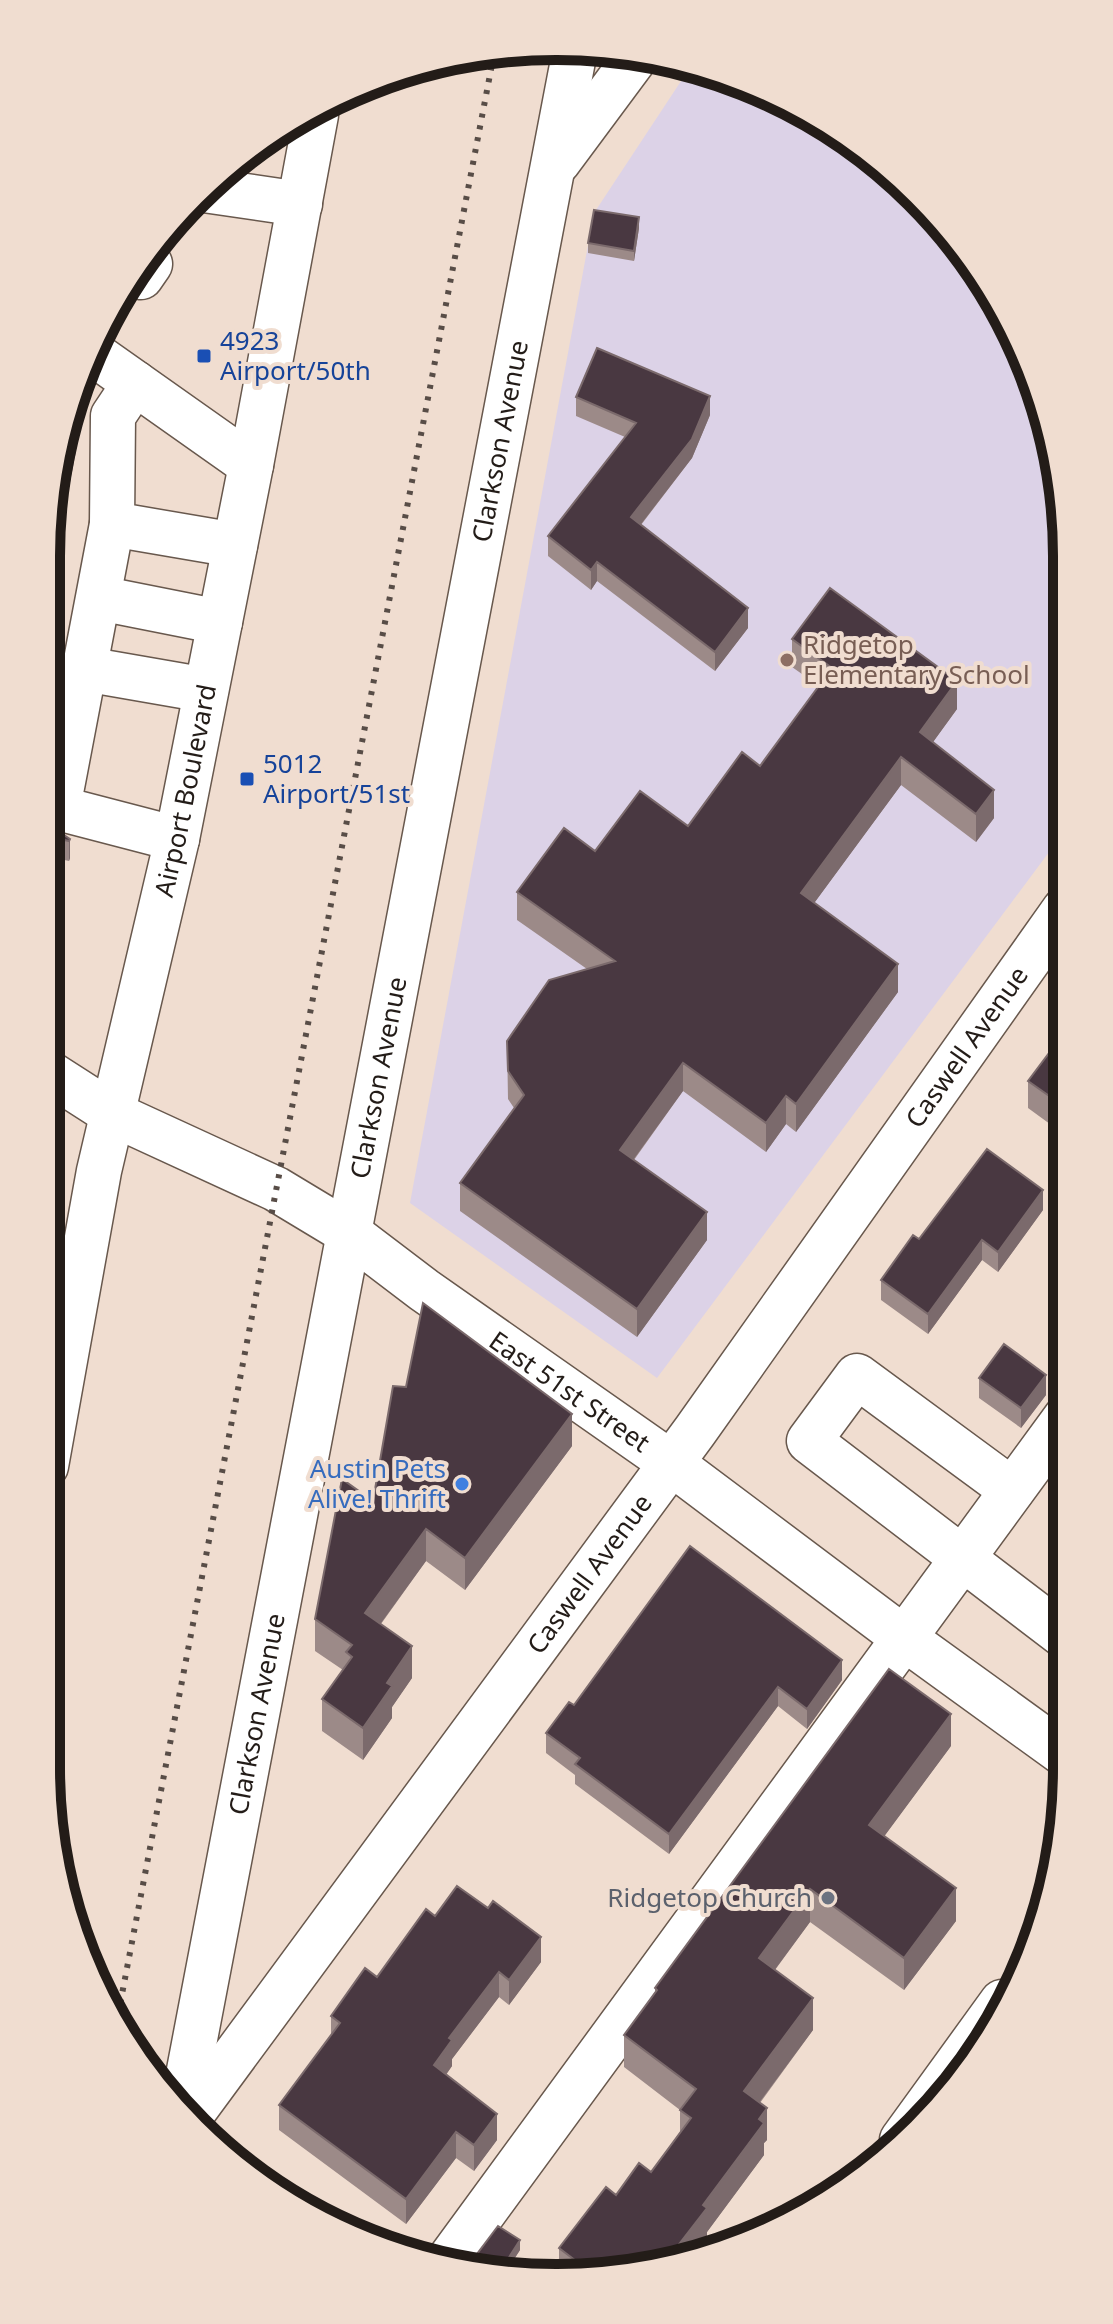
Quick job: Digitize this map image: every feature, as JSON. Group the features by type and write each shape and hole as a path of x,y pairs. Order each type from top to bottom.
{"street":[{"name":"Clarkson Avenue","path":"184,2096 573,61"},
{"path":"552,171 630,66"},
{"name":"Airport Boulevard","path":"60,1320 113,1114 177,839 300,204 309,127"},
{"path":"219,192 300,204"},
{"path":"101,359 251,465"},
{"path":"60,798 112,524 113,416 135,383"},
{"path":"112,524 235,545"},
{"path":"99,598 220,622"},
{"path":"85,669 206,690"},
{"path":"60,809 177,839"},
{"name":"Caswell Avenue","path":"196,2109 671,1463 1053,925"},
{"name":"East 51st Street","path":"60,1080 113,1114 276,1189 349,1233 424,1290 671,1463 1053,1746"},
{"path":"1012,1490 857,1376 809,1441 1053,1627"},
{"path":"454,2253 1053,1435"}],"shaded area":[{"name":"Ridgetop Elementary School","path":"684,77 716,86 776,111 832,144 908,205 950,254 986,308 1027,397 1043,460 1052,524 1053,847 657,1378 410,1203 594,213"}],"building":[{"path":"594,210 639,217 634,251 588,243"},
{"path":"597,348 710,396 692,439 631,517 748,608 715,652 597,562 591,570 548,536 636,423 576,397"},
{"path":"830,588 957,681 920,732 994,790 976,814 901,757 801,893 898,964 796,1104 786,1096 766,1123 683,1063 620,1150 707,1212 637,1309 460,1183 524,1095 508,1071 507,1041 549,980 615,961 517,892 564,828 595,851 640,791 688,826 742,752 760,766 832,668 792,639"},
{"path":"60,832 70,839 60,839"},
{"path":"1053,1048 1053,1099 1028,1081"},
{"path":"987,1149 1043,1190 998,1252 982,1240 928,1314 881,1280 913,1235 919,1239"},
{"path":"423,1303 572,1414 465,1558 426,1529 365,1613 412,1646 387,1683 392,1686 363,1728 322,1699 352,1657 346,1652 352,1645 315,1619 342,1479 373,1501 393,1386 406,1387"},
{"path":"1004,1344 1046,1375 1021,1408 979,1378"},
{"path":"690,1546 842,1660 807,1709 778,1687 669,1834 575,1764 580,1758 546,1733 569,1702 574,1705"},
{"path":"889,1669 951,1714 869,1825 956,1888 904,1958 810,1889 759,1958 813,1998 744,2091 767,2108 759,2119 764,2123 703,2205 707,2208 675,2249 621,2260 574,2263 576,2261 559,2248 606,2187 616,2195 639,2163 651,2172 691,2118 680,2110 696,2089 624,2035 657,1990 655,1988"},
{"path":"457,1886 488,1908 493,1901 541,1937 509,1980 499,1972 449,2038 452,2040 434,2065 497,2114 474,2145 456,2132 406,2199 279,2105 340,2023 331,2016 365,1968 377,1977 426,1909 435,1916"},
{"path":"498,2226 520,2240 506,2261 475,2257"}],"railway":[{"path":"120,2004 492,64"}],"place":[{"name":"4923 Airport/50th","path":"204,356"},
{"name":"Ridgetop Elementary School","path":"787,660"},
{"name":"5012 Airport/51st","path":"247,779"},
{"name":"Austin Pets Alive! Thrift","path":"462,1484"},
{"name":"Ridgetop Church","path":"828,1898"}]}
